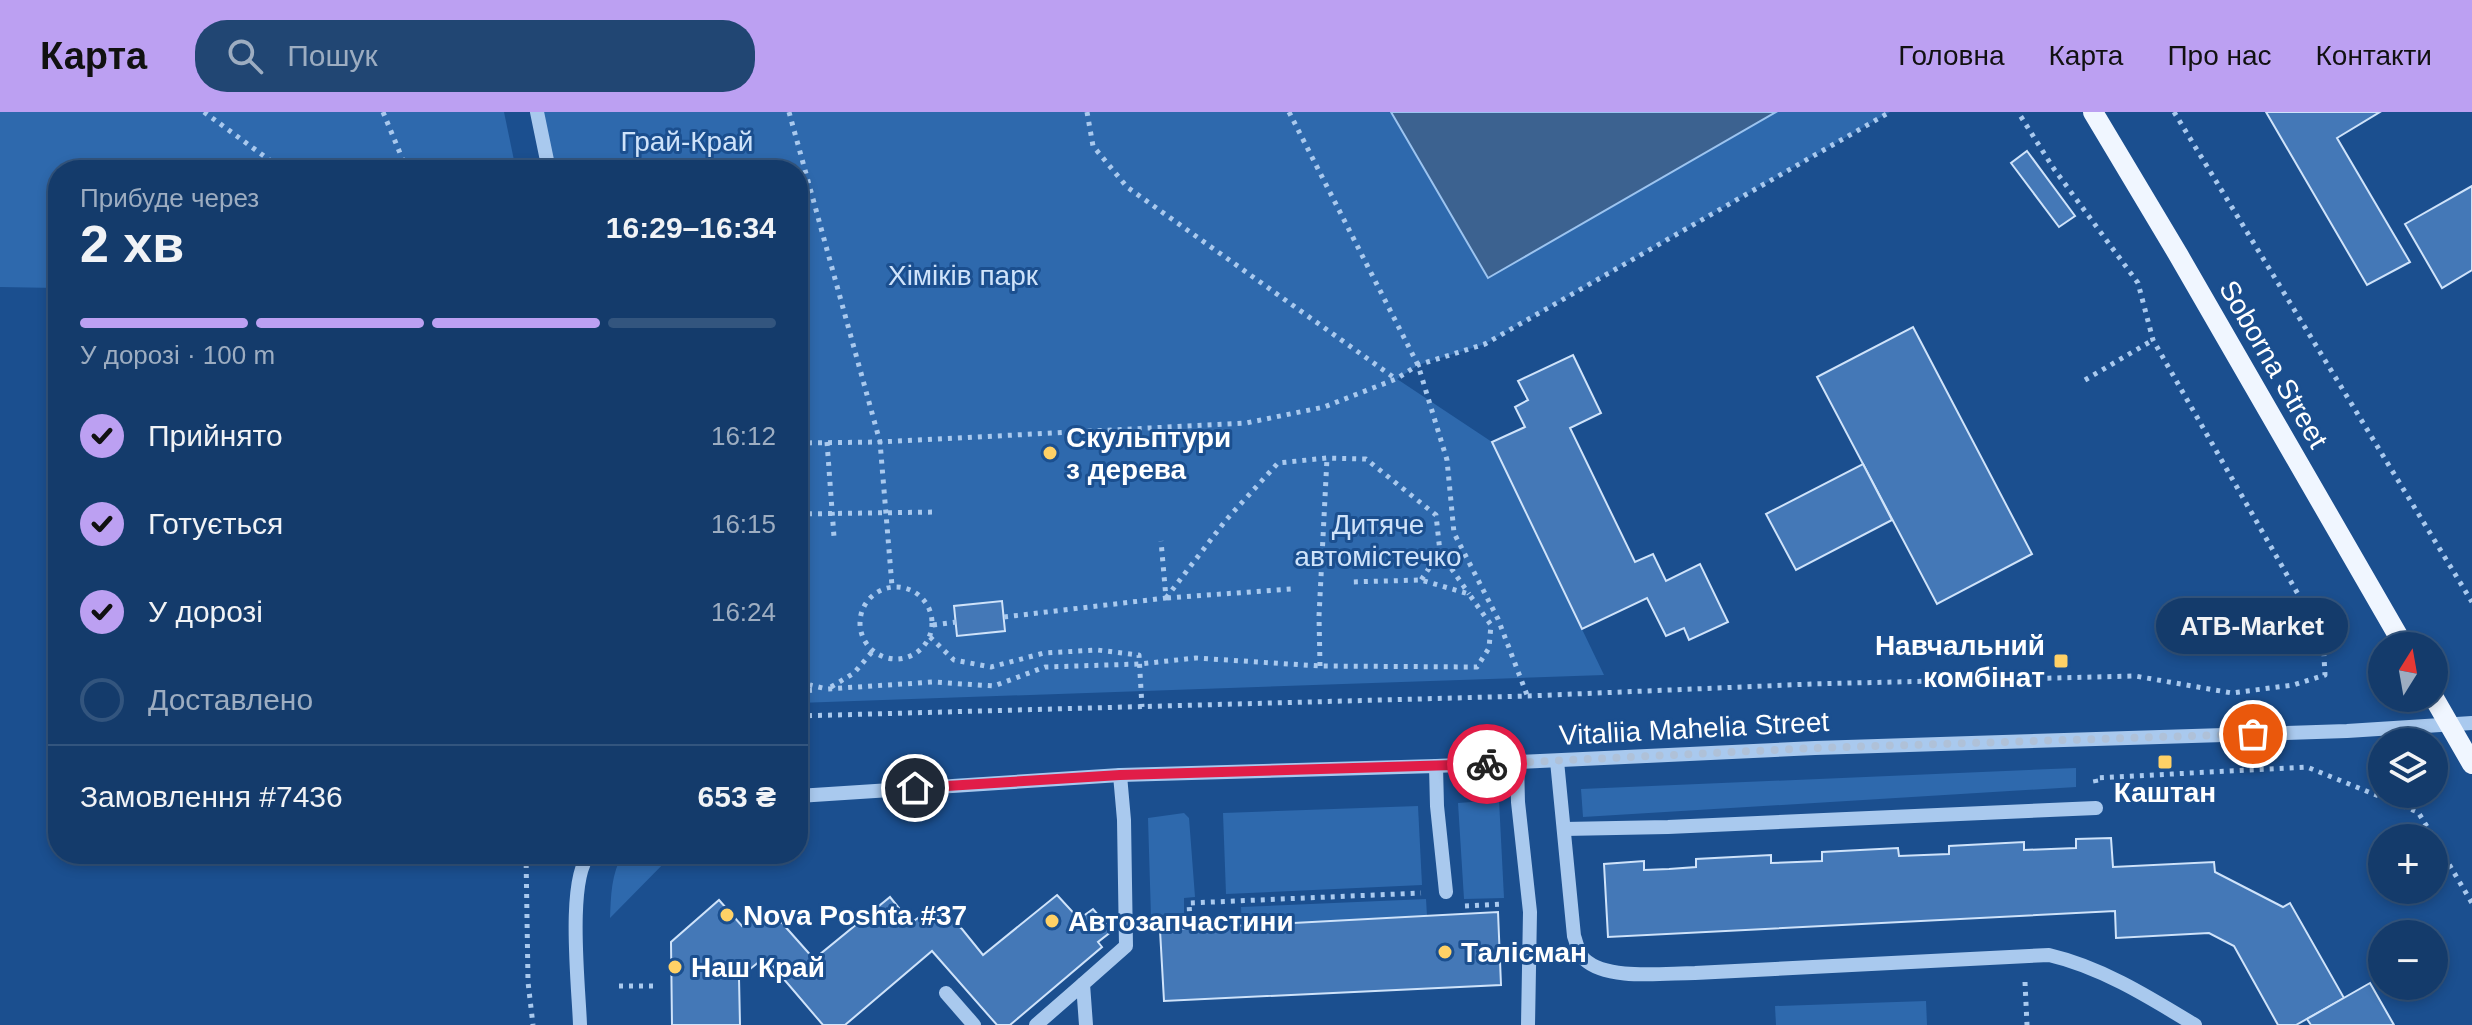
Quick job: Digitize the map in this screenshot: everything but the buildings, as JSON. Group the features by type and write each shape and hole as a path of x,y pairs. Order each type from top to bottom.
{"main road":[{"name":"Soborna Street","path":"2093,112 2396,632"},
{"path":"2442,712 2472,764"}],"street":[{"path":"537,112 547,160"},
{"name":"Vitaliia Mahelia Street","path":"808,795 1120,775 2347,731 2472,723"},
{"path":"1557,761 1574,936 1581,957 1598,969 1638,974 1695,973 2049,955 2108,976 2195,1025"},
{"path":"1517,762 1529,903 1528,1025"},
{"path":"1436,766 1446,892"},
{"path":"1036,1025 1126,946 1124,820 1120,775"},
{"path":"1564,829 2096,808"},
{"path":"580,1025 575,900 583,864"},
{"path":"1083,984 1086,1025"},
{"path":"946,993 974,1025"}],"path":[{"path":"204,112 269,160"},
{"path":"383,112 403,160"},
{"path":"789,112 802,160"},
{"path":"1087,112 1093,146 1127,187 1396,379"},
{"path":"1289,112 1418,365 1447,460 1454,533 1498,619 1527,696"},
{"path":"808,443 880,442 1246,423 1324,407 1396,379 1418,365 1485,344 1890,112"},
{"path":"808,716 2135,676 2232,693 2293,685 2325,675 2323,638 2153,340 2138,283 2054,169 2018,112"},
{"path":"2174,112 2472,602"},
{"path":"808,181 880,442 892,586"},
{"path":"2085,380 2153,340"},
{"path":"827,442 834,537"},
{"path":"1320,666 1319,616 1327,458"},
{"path":"808,690 933,682 994,686 1045,667 1139,664 1196,658 1320,666 1477,667 1489,648 1491,625 1440,552 1436,515 1366,459 1327,458 1278,463 1226,520 1166,598"},
{"path":"808,514 938,512"},
{"path":"1161,541 1166,598"},
{"path":"1421,580 1440,552"},
{"path":"1350,582 1421,580 1469,594"},
{"path":"905,587 917,592 926,601 932,612 933,625 924,648 902,659 890,659 872,652 863,638 860,616 864,604 881,589 905,587"},
{"path":"1004,617 1166,598 1291,589"},
{"path":"933,625 956,622"},
{"path":"930,637 954,660 991,667 1044,653 1097,650 1139,655 1142,707"},
{"path":"808,680 810,685 827,689 854,673 872,652"},
{"path":"2096,808 2095,778 2307,767 2368,790"},
{"path":"2410,808 2418,812 2425,824"},
{"path":"2448,862 2472,903"},
{"path":"526,864 528,982 533,1025"},
{"path":"1124,925 1190,920 1189,903 1446,892 1461,906 1529,903"},
{"path":"2024,955 2027,1025"},
{"path":"619,986 653,986"}],"green space":[{"path":"0,112 504,112 514,160 48,160 48,288 0,287"},
{"path":"537,112 1890,112 1485,344 1418,365 1397,379 1492,442 1604,675 808,703 808,160 547,160"},
{"path":"2076,768 2076,787 1583,817 1581,789"},
{"path":"1499,800 1504,898 1464,899 1458,803"},
{"path":"1418,806 1422,885 1226,894 1223,813"},
{"path":"1184,813 1189,818 1195,897 1184,898 1184,915 1151,917 1148,818"},
{"path":"618,864 663,864 610,918"},
{"path":"1426,899 1427,916 1242,925 1241,907"},
{"path":"1926,1001 1927,1025 1776,1025 1775,1006"}],"shaded area":[{"path":"1391,112 1776,112 1488,278"}],"way so far":[{"path":"1487,764 1815,748 2253,734"}],"place":[{"name":"Скульптури з дерева","path":"1050,453"},
{"name":"Навчальний комбінат","path":"2061,661"},
{"name":"ATB-Market","path":"2253,734"},
{"name":"Каштан","path":"2165,762"},
{"name":"Nova Poshta #37","path":"727,915"},
{"name":"Автозапчастини","path":"1052,921"},
{"name":"Талісман","path":"1445,952"},
{"name":"Наш Край","path":"675,967"}],"route":[{"path":"915,788 1120,775 1487,764"}],"park label":[{"name":"Грай-Край","path":"687,141"},
{"name":"Хіміків парк","path":"963,275"},
{"name":"Дитяче автомістечко","path":"1378,540"}]}
